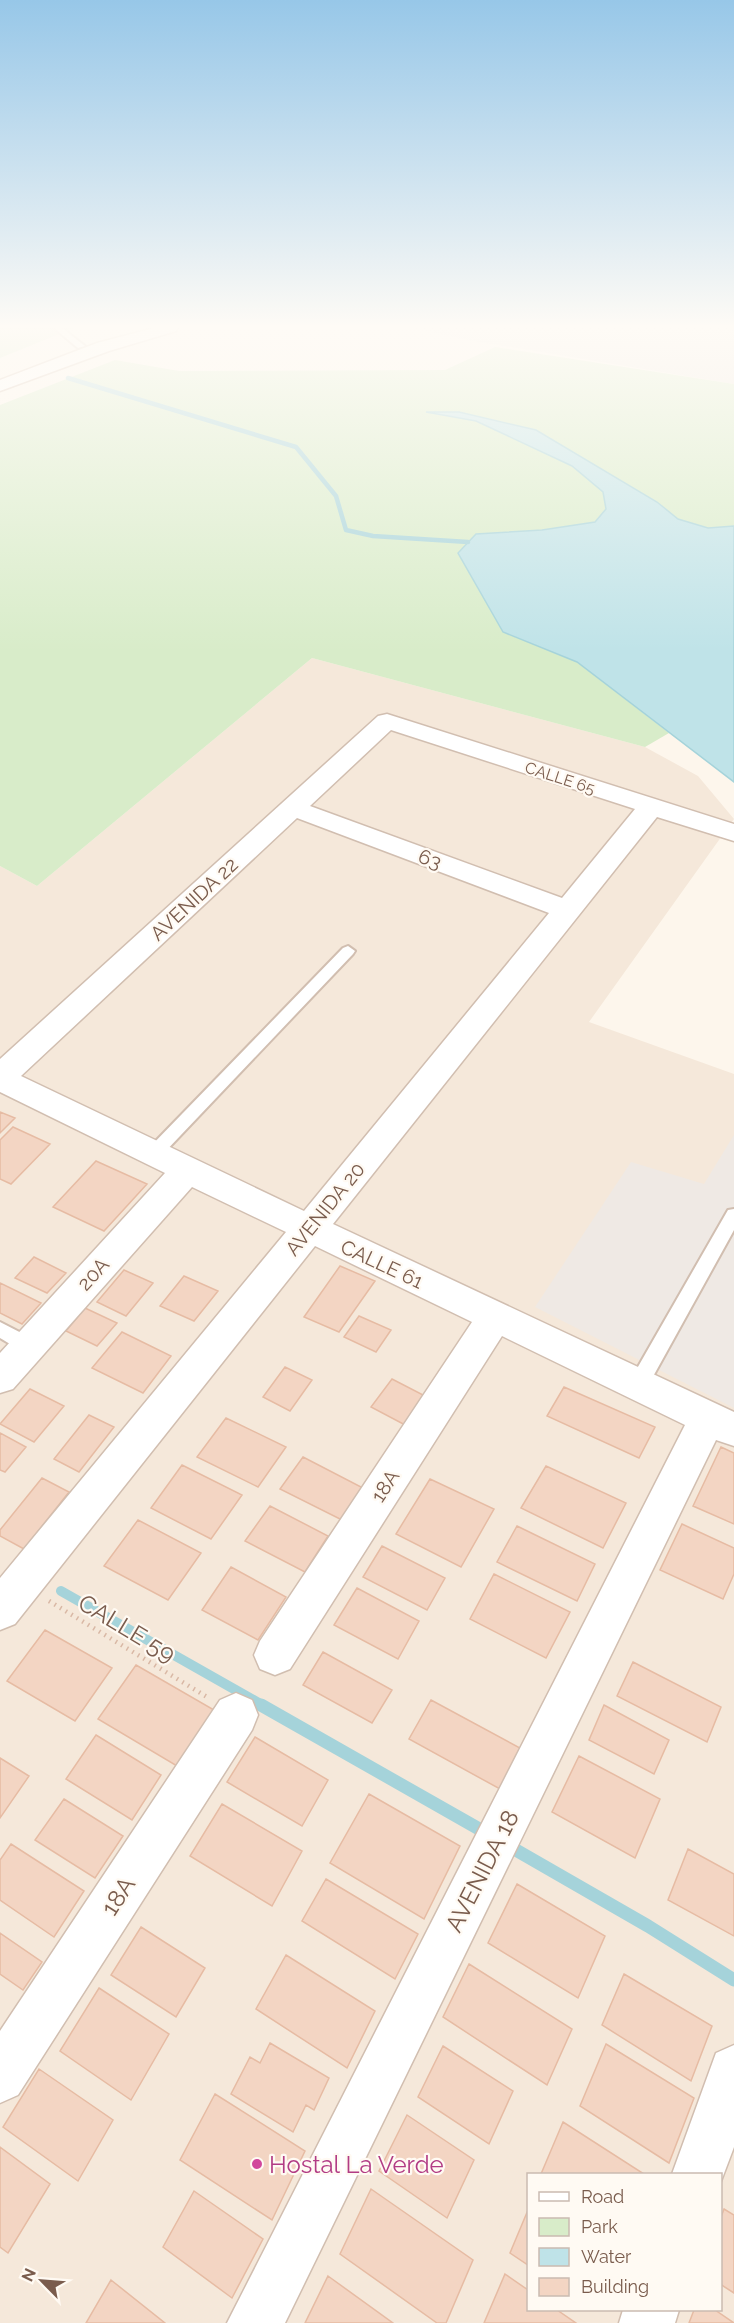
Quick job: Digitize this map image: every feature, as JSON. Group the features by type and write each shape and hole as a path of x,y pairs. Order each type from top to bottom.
{"street":[{"name":"AVENIDA 22","path":"0,1078 387,721"},
{"name":"CALLE 65","path":"387,721 650,808 734,833"},
{"name":"63","path":"293,808 567,910"},
{"name":"AVENIDA 20","path":"0,1610 650,808"},
{"name":"CALLE 61","path":"0,1078 155,1152 187,1170 721,1424"},
{"name":"20A","path":"0,1378 14,1337 187,1170"},
{"name":"18A","path":"275,1655 495,1317"},
{"name":"AVENIDA 18","path":"255,2323 515,1804 721,1424"},
{"name":"18A","path":"0,2077 236,1715"},
{"path":"699,2173 734,2071"}],"lane":[{"path":"155,1152 348,951"},
{"path":"638,1385 734,1215"}],"path":[{"name":"CALLE 59","path":"21,1584 236,1715"}],"shaded area":[{"path":"312,658 645,747 698,776 734,819 589,1022 734,1074 734,2323 0,2323 0,866 37,886"},
{"path":"734,1135 734,1408 535,1307 631,1162 704,1184"}],"green space":[{"path":"0,436 509,436 572,466 603,492 606,509 595,522 542,530 503,632 577,662 669,733 645,747 312,658 37,886 0,866"},
{"path":"547,436 734,436 734,526 708,528 678,519 657,502"}],"water":[{"path":"509,436 547,436 657,502 678,519 708,528 734,526 734,782 577,662 503,632 458,553 476,534 542,530 595,522 606,509 603,492 572,466"}],"building":[{"path":"0,1112 15,1118 0,1133"},
{"path":"13,1127 50,1144 11,1184 0,1179 0,1140"},
{"path":"96,1161 147,1184 104,1231 53,1207"},
{"path":"34,1257 66,1273 47,1293 15,1278"},
{"path":"340,1266 375,1281 339,1332 304,1317"},
{"path":"124,1270 153,1283 126,1316 97,1302"},
{"path":"184,1276 218,1291 194,1321 160,1306"},
{"path":"0,1283 41,1303 22,1324 0,1313"},
{"path":"85,1308 117,1323 97,1346 66,1331"},
{"path":"359,1316 391,1330 376,1352 344,1337"},
{"path":"122,1332 171,1356 143,1393 92,1368"},
{"path":"285,1367 312,1380 290,1411 263,1397"},
{"path":"392,1379 427,1397 407,1426 371,1407"},
{"path":"564,1387 655,1427 639,1458 547,1416"},
{"path":"30,1389 64,1406 34,1442 0,1424"},
{"path":"89,1415 114,1427 79,1472 54,1459"},
{"path":"226,1418 286,1447 258,1487 197,1457"},
{"path":"0,1433 26,1447 5,1472 0,1470"},
{"path":"721,1447 734,1453 734,1524 693,1506"},
{"path":"303,1457 363,1488 342,1520 280,1489"},
{"path":"182,1465 242,1495 211,1539 151,1508"},
{"path":"546,1466 626,1503 603,1548 521,1508"},
{"path":"42,1478 69,1492 24,1549 0,1536 0,1530"},
{"path":"430,1479 494,1509 461,1567 396,1534"},
{"path":"270,1506 328,1536 305,1572 245,1541"},
{"path":"138,1520 201,1553 168,1600 104,1566"},
{"path":"682,1524 734,1548 734,1574 723,1599 660,1570"},
{"path":"517,1526 595,1564 577,1601 497,1562"},
{"path":"382,1546 445,1578 427,1610 363,1577"},
{"path":"231,1567 286,1597 258,1640 202,1610"},
{"path":"494,1574 570,1612 546,1658 470,1619"},
{"path":"357,1588 419,1621 398,1659 334,1625"},
{"path":"45,1630 112,1668 75,1721 7,1681"},
{"path":"323,1652 392,1690 372,1723 303,1685"},
{"path":"633,1662 721,1707 707,1742 617,1696"},
{"path":"136,1665 214,1710 177,1766 98,1719"},
{"path":"431,1700 520,1748 500,1789 409,1739"},
{"path":"604,1705 669,1740 654,1774 589,1740"},
{"path":"96,1735 161,1775 132,1820 66,1779"},
{"path":"255,1737 328,1780 302,1826 227,1782"},
{"path":"579,1756 660,1799 635,1858 552,1812"},
{"path":"0,1758 29,1776 0,1818"},
{"path":"369,1794 460,1846 424,1919 330,1863"},
{"path":"64,1799 123,1836 95,1878 35,1840"},
{"path":"222,1804 302,1851 272,1906 190,1856"},
{"path":"11,1844 84,1891 54,1937 0,1900 0,1860"},
{"path":"688,1849 734,1874 734,1936 668,1900"},
{"path":"326,1879 418,1934 395,1979 302,1921"},
{"path":"517,1884 605,1936 578,1998 488,1943"},
{"path":"141,1927 205,1968 176,2017 111,1975"},
{"path":"0,1933 42,1962 23,1990 0,1974"},
{"path":"286,1955 375,2011 347,2068 256,2009"},
{"path":"469,1964 572,2029 547,2085 443,2017"},
{"path":"624,1974 712,2026 691,2081 602,2025"},
{"path":"99,1988 169,2034 131,2100 60,2051"},
{"path":"270,2043 329,2078 314,2110 306,2105 293,2132 231,2094 250,2057 260,2063"},
{"path":"606,2044 694,2098 669,2163 580,2106"},
{"path":"443,2046 513,2091 489,2144 418,2097"},
{"path":"39,2069 113,2120 78,2181 3,2127"},
{"path":"215,2094 305,2151 272,2220 180,2160"},
{"path":"407,2115 474,2160 447,2218 379,2171"},
{"path":"563,2122 642,2173 541,2173"},
{"path":"0,2147 50,2184 8,2253 0,2247"},
{"path":"371,2189 473,2260 446,2323 437,2323 340,2254"},
{"path":"194,2191 263,2239 232,2298 163,2247"},
{"path":"724,2209 734,2215 734,2293 722,2285 722,2214"},
{"path":"527,2212 527,2264 510,2253"},
{"path":"505,2274 527,2289 527,2311 558,2311 576,2323 484,2323"},
{"path":"328,2276 393,2323 305,2323"},
{"path":"111,2280 165,2323 86,2323"},
{"path":"694,2311 716,2311 734,2323 689,2323"}],"waterway":[{"path":"261,436 296,447 336,496 346,530 373,536 468,542"},
{"path":"61,1591 264,1706"},
{"path":"261,1705 488,1834"},
{"path":"507,1845 648,1926 734,1980"}],"place":[{"name":"Hostal La Verde","path":"257,2164"}]}
